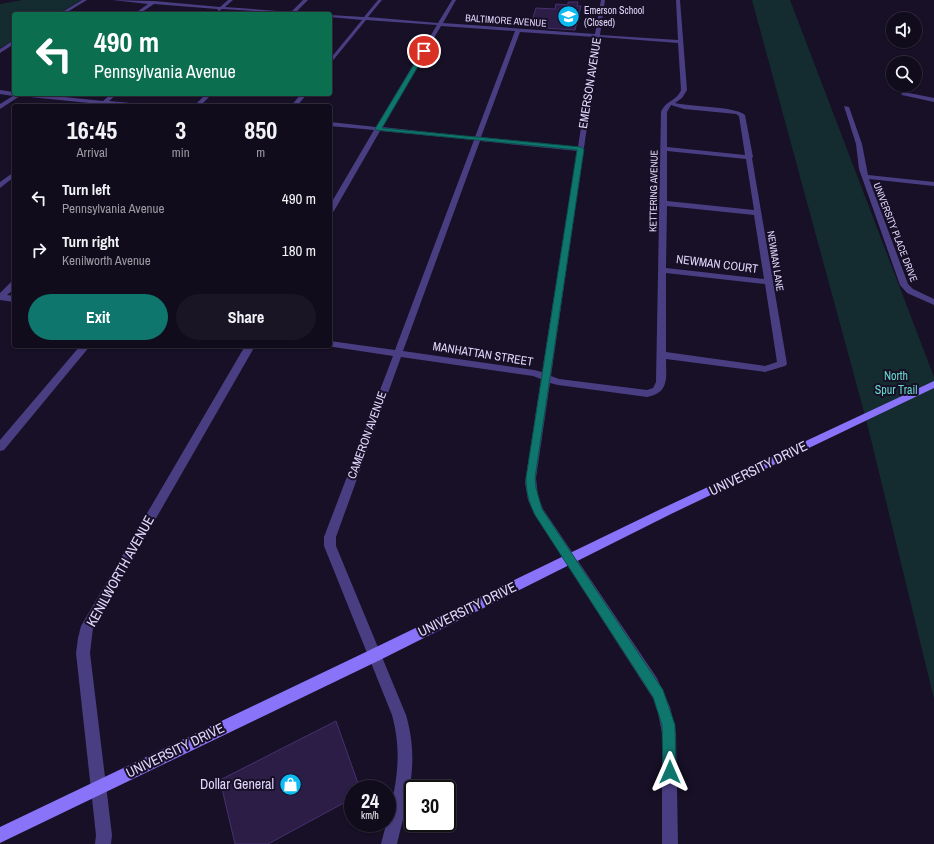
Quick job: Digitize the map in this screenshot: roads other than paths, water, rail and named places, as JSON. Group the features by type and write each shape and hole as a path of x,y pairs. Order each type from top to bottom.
{"main road":[{"name":"UNIVERSITY DRIVE","path":"0,835 934,384"}],"street":[{"path":"64,12 85,0"},
{"path":"114,0 155,1 268,12"},
{"path":"216,12 231,0"},
{"path":"294,12 306,0"},
{"path":"332,60 380,0"},
{"path":"332,208 454,0"},
{"name":"EMERSON AVENUE","path":"603,0 531,478 531,488 534,503 539,512 652,683 664,708 669,734 670,844"},
{"path":"669,104 681,97 684,92 678,0"},
{"path":"139,12 155,1"},
{"name":"BALTIMORE AVENUE","path":"332,16 681,42"},
{"name":"CAMERON AVENUE","path":"389,844 405,776 407,744 399,715 329,542 331,532 518,30"},
{"path":"0,51 12,43"},
{"path":"0,92 12,94"},
{"path":"904,94 934,100"},
{"path":"0,107 16,96"},
{"path":"36,96 102,104 112,96"},
{"path":"199,104 207,96"},
{"path":"296,104 302,96"},
{"name":"KETTERING AVENUE","path":"656,391 661,382 662,355 664,112 669,104"},
{"name":"NEWMAN LANE","path":"662,355 765,369 782,364 743,116 735,112 669,104"},
{"name":"UNIVERSITY PLACE DRIVE","path":"846,107 859,144 860,162 906,287 914,294 934,302"},
{"path":"332,124 581,149"},
{"path":"664,149 750,157"},
{"path":"0,186 12,176"},
{"name":"UNIVERSITY PLACE DRIVE","path":"865,177 934,184"},
{"path":"663,203 758,213"},
{"name":"NEWMAN COURT","path":"663,270 770,282"},
{"path":"0,297 12,286"},
{"path":"0,297 12,298"},
{"name":"MANHATTAN STREET","path":"332,344 534,373 558,382 640,393 656,391"},
{"path":"0,447 83,348"},
{"name":"KENILWORTH AVENUE","path":"103,844 104,835 83,653 84,638 87,626 92,614 249,348"}],"place":[{"name":"Emerson School (Closed)","path":"569,16"},
{"name":"Dollar General","path":"290,784"}],"park label":[{"name":"North Spur Trail","path":"896,383"}]}
